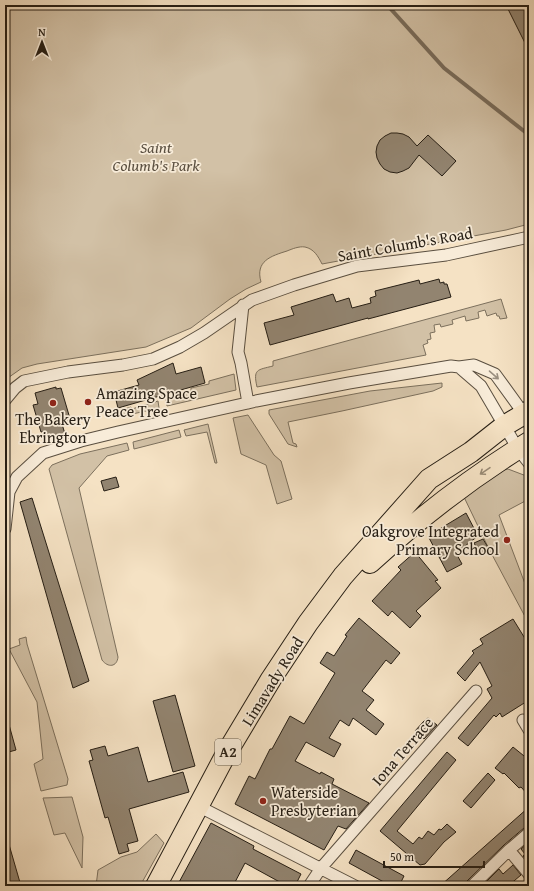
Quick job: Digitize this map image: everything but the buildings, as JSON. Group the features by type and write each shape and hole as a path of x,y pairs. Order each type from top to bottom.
{"highway":[{"name":"Limavady Road","path":"308,623 363,569 404,532 518,444 528,419"},
{"name":"Limavady Road","path":"156,886 226,754 271,679 308,623 343,576 429,479 471,452 518,444"}],"street":[{"name":"Saint Columb's Road","path":"5,400 15,388 24,381 68,372 123,365 153,359 180,347 204,333 252,300 294,285 357,266 446,255 529,237"},
{"path":"243,305 238,352 248,403"},
{"path":"5,529 10,492 17,477 43,453 104,436 248,403 349,382 451,366 459,367 474,365 495,374 528,419"},
{"path":"459,367 481,386 518,444"},
{"name":"Iona Terrace","path":"309,886 321,868 476,692"},
{"path":"523,720 529,730"},
{"path":"198,806 355,886"},
{"path":"472,886 529,833"},
{"path":"509,850 529,874"}],"green space":[{"name":"Saint Columb's Park","path":"5,5 529,5 529,224 506,230 322,264 311,249 305,247 296,248 270,257 266,260 260,269 261,282 230,299 191,328 146,347 37,364 22,368 5,380"},
{"path":"501,299 507,318 500,319 496,313 487,316 485,310 478,312 479,318 466,321 465,316 452,320 453,324 441,327 440,324 434,325 435,332 430,333 431,339 427,340 428,343 423,345 426,355 257,387 256,374 260,370 273,366 273,361"},
{"path":"234,374 236,390 167,406 166,399 191,391 191,388 209,384 209,381"},
{"path":"442,383 442,387 433,391 288,422 293,443 296,444 297,447 288,444 269,414 269,410 370,391"},
{"path":"158,401 159,408 119,417 118,411 131,407 132,409"},
{"path":"248,415 274,455 281,461 292,499 277,504 266,465 241,454 233,418"},
{"path":"208,424 217,463 215,463 207,432 186,436 184,430"},
{"path":"179,430 181,437 134,449 133,442"},
{"path":"127,443 129,450 107,456 79,488 118,657 116,663 109,665 104,663 102,660 49,469 52,465 80,454"},
{"name":"Oakgrove Integrated Primary School","path":"508,469 529,477 529,499 499,515 527,589 529,590 529,624 489,549 463,495"},
{"path":"26,637 68,779 67,785 41,791 34,764 43,759 37,702 9,649 20,645 19,639"},
{"path":"72,797 83,837 82,868 65,833 54,835 43,798"},
{"path":"156,834 164,843 140,886 96,886 98,870 121,857 137,852"}],"waterway":[{"path":"389,5 389,7 444,68 529,135"}],"place":[{"name":"Amazing Space Peace Tree","path":"88,402"},
{"name":"The Bakery Ebrington","path":"53,403"},
{"name":"Oakgrove Integrated Primary School","path":"507,540"},
{"name":"Waterside Presbyterian","path":"263,801"}]}
